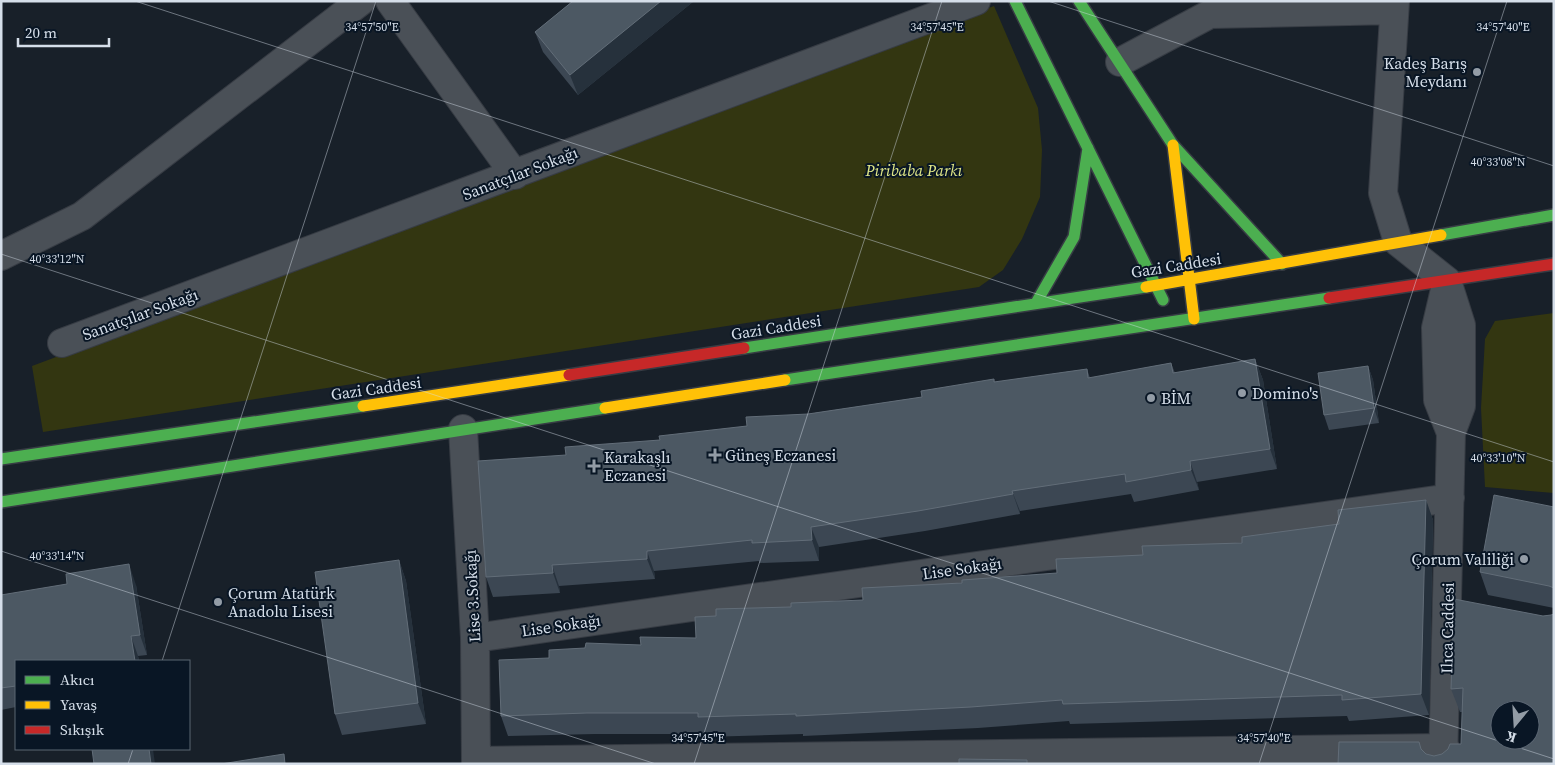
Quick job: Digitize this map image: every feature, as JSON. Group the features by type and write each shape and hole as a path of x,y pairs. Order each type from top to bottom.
{"street":[{"path":"1,256 82,216 361,1"},
{"path":"390,1 515,175"},
{"name":"Sanatçılar Sokağı","path":"62,343 976,1"},
{"path":"1015,1 1156,285 1171,322"},
{"path":"1080,1 1174,145 1282,264"},
{"path":"1120,62 1210,14 1394,6 1383,193 1398,242 1447,281"},
{"path":"1174,145 1188,280 1194,319"},
{"path":"1036,303 1074,237 1088,148"},
{"name":"Gazi Caddesi","path":"1,459 578,374 1188,280 1554,216"},
{"path":"1,502 463,429 1554,264"},
{"name":"Ilıca Caddesi","path":"1444,756 1457,605 1450,498 1451,433 1461,406 1461,325 1447,281"},
{"name":"Lise 3.Sokağı","path":"463,429 475,638 476,763"},
{"name":"Lise Sokağı","path":"475,638 1450,498"},
{"path":"476,763 1444,756"}],"green space":[{"name":"Piribaba Parkı","path":"994,6 1038,108 1042,150 1040,197 1022,239 1003,270 979,287 43,432 32,366"},
{"path":"1554,313 1554,493 1485,487 1481,408 1485,339 1495,321"}],"building":[{"path":"573,1 661,1 570,75 535,32"},
{"path":"1255,359 1270,449 1190,461 1191,470 1126,482 1125,474 1012,491 1013,494 811,527 812,540 752,543 752,540 647,551 647,559 552,565 553,573 486,577 478,461 566,455 565,447 660,440 659,436 747,426 746,417 808,414 922,397 921,391 994,379 994,382 1087,369 1088,378 1171,363 1173,373"},
{"path":"1368,366 1374,408 1324,415 1318,373"},
{"name":"Çorum Valiliği","path":"1494,495 1554,507 1554,588 1480,572"},
{"path":"1426,500 1421,694 1342,700 1342,695 1063,704 1062,700 971,707 796,716 796,714 698,717 698,713 587,713 501,716 499,660 549,658 549,650 585,648 586,643 641,645 640,637 696,638 695,617 716,616 716,609 791,607 791,603 863,600 862,588 962,583 962,580 1057,573 1056,559 1143,555 1142,546 1242,543 1242,537 1339,524 1338,510"},
{"path":"399,560 418,703 335,714 315,572"},
{"path":"129,564 140,635 131,636 135,660 15,660 15,686 1,688 1,595 67,584 66,574"},
{"path":"1454,599 1543,616 1554,614 1554,764 1338,764 1339,742 1419,742 1421,749 1426,754 1434,756 1442,754 1448,749 1450,744 1461,744 1463,688 1451,689"},
{"path":"92,750 149,750 151,764 94,764"},
{"path":"284,754 285,764 221,764"},
{"path":"959,759 1027,760 1027,764 959,764"}],"traffic: fast":[{"path":"1015,1 1163,300"},
{"path":"1079,1 1173,145 1282,264"},
{"path":"1036,303 1074,237 1088,148"},
{"path":"1441,235 1554,215"},
{"path":"744,348 1146,287"},
{"path":"785,380 1329,298"},
{"path":"1,459 363,406"},
{"path":"1,502 605,408"}],"traffic: slow":[{"path":"1173,145 1194,319"},
{"path":"1146,287 1441,235"},
{"path":"363,406 569,375"},
{"path":"605,408 785,380"}],"traffic: jam":[{"path":"1329,298 1554,264"},
{"path":"569,375 744,348"}],"place":[{"name":"Kadeş Barış Meydanı","path":"1477,72"},
{"name":"Domino's","path":"1242,393"},
{"name":"BİM","path":"1151,398"},
{"name":"Güneş Eczanesi","path":"715,455"},
{"name":"Karakaşlı Eczanesi","path":"594,466"},
{"name":"Çorum Valiliği","path":"1524,559"},
{"name":"Çorum Atatürk Anadolu Lisesi","path":"218,602"}]}
